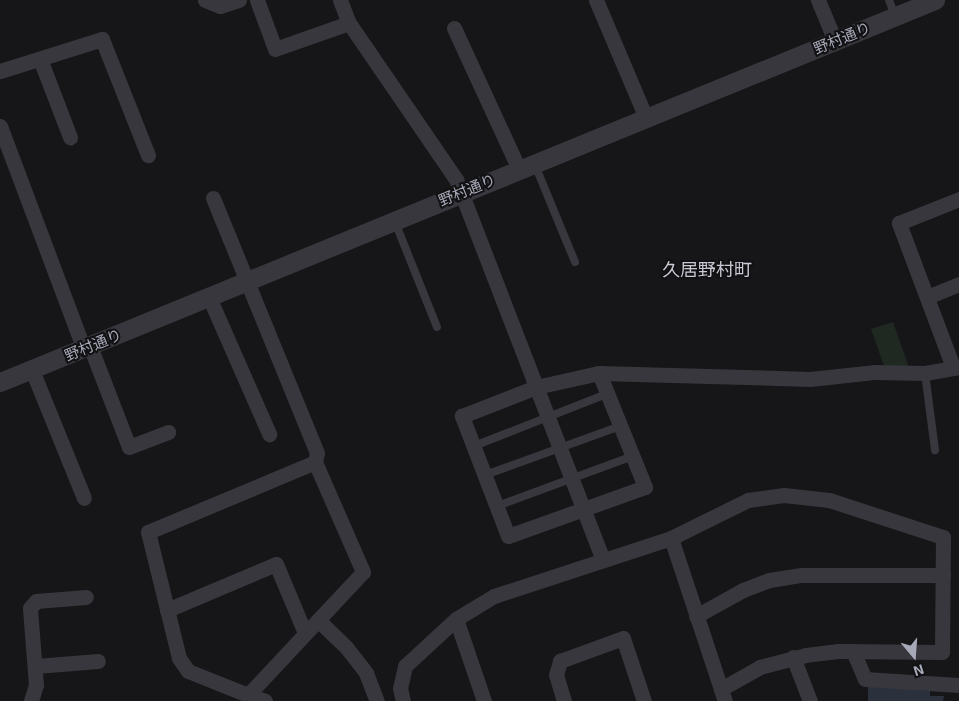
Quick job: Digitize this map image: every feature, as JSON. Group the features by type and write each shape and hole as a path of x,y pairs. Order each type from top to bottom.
{"street":[{"path":"205,0 220,6 240,0"},
{"path":"257,0 275,49 349,23"},
{"path":"340,0 349,23 456,178 603,560"},
{"path":"596,0 646,118"},
{"path":"818,0 835,41"},
{"name":"野村通り","path":"0,382 461,192 835,41 892,8 934,0"},
{"path":"454,28 527,166"},
{"path":"0,71 102,39 148,155"},
{"path":"40,58 70,138"},
{"path":"0,126 5,151 129,447 168,432"},
{"path":"213,198 317,452 315,462 363,572 248,695"},
{"path":"598,373 645,486 508,536 462,416 536,387 598,373 810,379 874,372 925,373 956,367 899,223 959,199"},
{"path":"927,297 959,284"},
{"path":"209,297 269,434"},
{"path":"32,370 84,498"},
{"path":"530,372 561,380"},
{"path":"265,701 188,671 179,658 148,532 315,462"},
{"path":"403,701 400,688 404,666 456,619 494,596 671,538 735,504 766,496 801,496 829,500 943,537 942,652 853,651 793,657 760,667 723,695 671,538"},
{"path":"166,610 276,564 305,634"},
{"path":"696,616 743,590 795,576 943,575"},
{"path":"31,701 36,685 36,666 30,608 36,601 86,597"},
{"path":"456,619 484,701"},
{"path":"318,620 346,646 361,667 377,701"},
{"path":"564,701 556,675 560,661 623,638 644,701"},
{"path":"853,651 865,679 959,685"},
{"path":"793,657 810,701"},
{"path":"36,666 98,661"}],"lane":[{"path":"527,166 575,262"},
{"path":"395,220 437,327"},
{"path":"925,373 935,450"},
{"path":"474,446 607,394"},
{"path":"485,475 620,426"},
{"path":"497,506 633,456"}],"shaded area":[{"path":"893,322 910,370 885,369 871,329"},
{"path":"868,686 930,691 930,696 944,696 943,701 868,701"}],"district":[{"name":"久居野村町","path":"707,269"}]}
